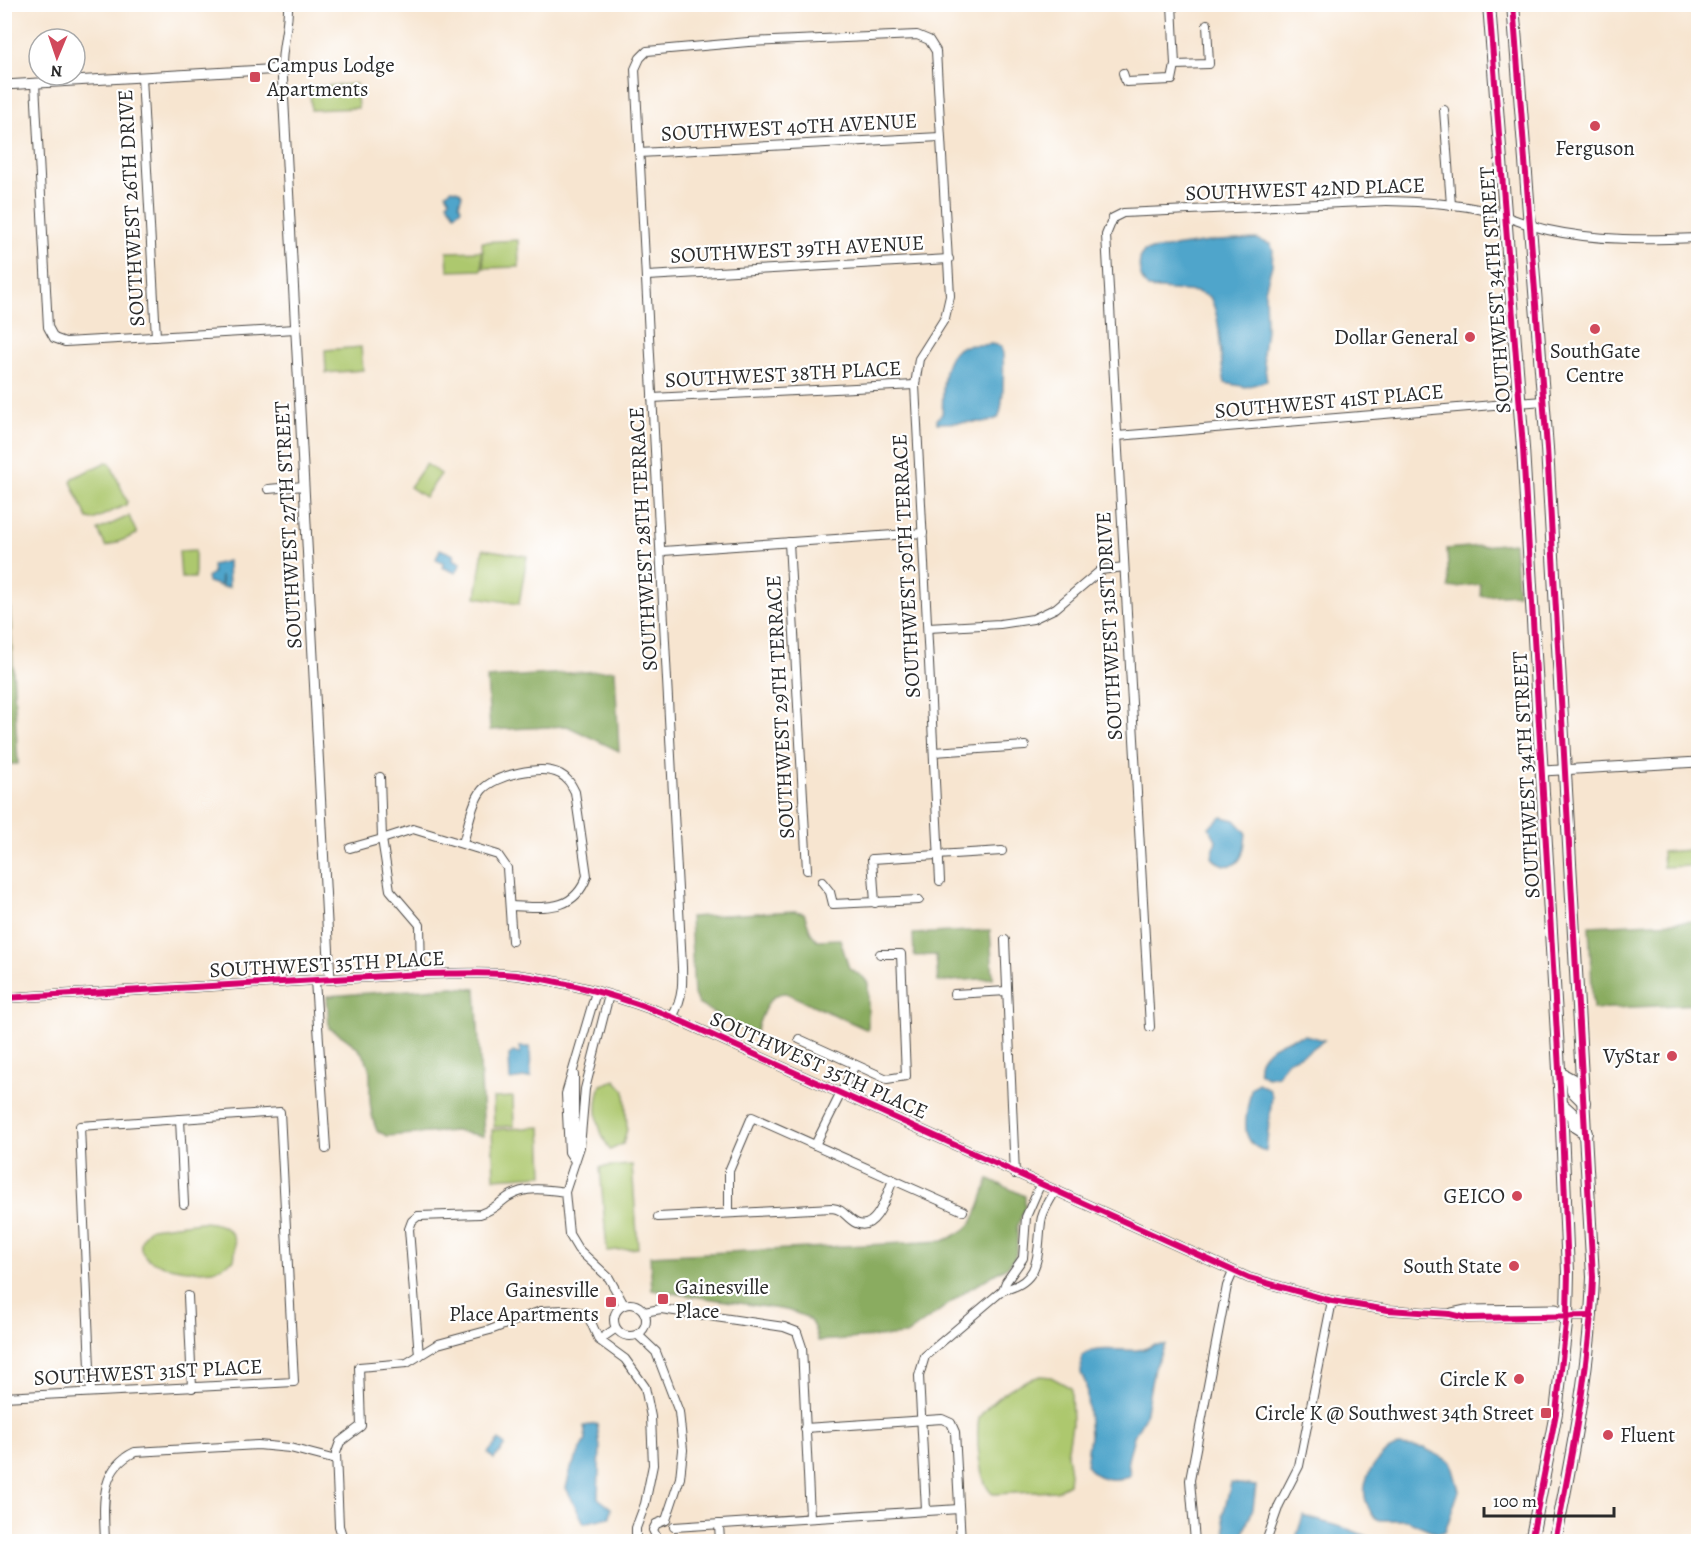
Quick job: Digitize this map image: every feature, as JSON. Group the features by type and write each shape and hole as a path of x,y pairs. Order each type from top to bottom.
{"main road":[{"name":"SOUTHWEST 34TH STREET","path":"1489,4 1520,403 1562,1104 1567,1316 1556,1413 1531,1542"},
{"name":"SOUTHWEST 34TH STREET","path":"1513,4 1543,401 1566,770 1593,1277 1592,1316 1580,1412 1555,1542"},
{"path":"1559,1073 1572,1080 1573,1091 1584,1102"},
{"path":"1562,1104 1574,1116 1575,1126 1586,1133"}],"street":[{"path":"87,80 282,69 282,47 289,22 288,4"},
{"path":"1123,73 1126,82 1172,80 1174,65 1172,4"},
{"path":"1174,65 1209,64 1207,24"},
{"name":"SOUTHWEST 30TH TERRACE","path":"640,58 647,51 657,49 923,36 933,43 936,51 950,296 945,318 918,359 915,385 940,880"},
{"name":"SOUTHWEST 28TH TERRACE","path":"640,58 635,69 652,398 663,551 683,992 680,1005 672,1017"},
{"name":"SOUTHWEST 27TH STREET","path":"282,69 330,980"},
{"name":"SOUTHWEST 26TH DRIVE","path":"142,77 156,337"},
{"path":"4,85 27,84"},
{"path":"35,87 48,327 54,338 65,342 296,329"},
{"path":"1444,110 1451,205"},
{"name":"SOUTHWEST 40TH AVENUE","path":"639,153 940,137"},
{"name":"SOUTHWEST 42ND PLACE","path":"1109,224 1123,213 1386,201 1451,205 1506,217 1547,230 1589,237 1649,240 1698,238"},
{"name":"SOUTHWEST 31ST DRIVE","path":"1109,224 1106,235 1150,1027"},
{"name":"SOUTHWEST 39TH AVENUE","path":"647,276 949,259"},
{"name":"SOUTHWEST 38TH PLACE","path":"652,398 915,385"},
{"name":"SOUTHWEST 41ST PLACE","path":"1117,436 1543,401"},
{"path":"268,489 304,486"},
{"path":"663,551 923,533"},
{"name":"SOUTHWEST 29TH TERRACE","path":"789,542 807,870"},
{"path":"928,628 1000,624 1033,619 1056,608 1101,570 1124,567"},
{"path":"934,752 1025,746"},
{"path":"1543,771 1698,762"},
{"path":"463,843 480,792 491,782 505,775 544,771 559,773 569,780 575,792 587,876 583,888 574,898 553,907 511,906"},
{"path":"380,777 382,839 390,890 420,925 421,974"},
{"path":"350,848 413,829 498,855 507,868 512,940"},
{"path":"875,903 872,859 939,853 1002,851"},
{"path":"822,882 830,892 833,904 919,900"},
{"path":"1005,940 1016,1174"},
{"path":"799,1039 886,1079 906,1076 901,954 879,954"},
{"name":"SOUTHWEST 35TH PLACE","path":"4,998 421,974 490,974 530,977 609,995 672,1017 1233,1272 1275,1287 1332,1301 1388,1310 1450,1314 1466,1310 1556,1309 1567,1316 1592,1316"},
{"path":"315,980 326,1149"},
{"path":"954,994 1007,991"},
{"path":"574,1161 568,1152 566,1094 574,1075 596,992"},
{"path":"609,995 585,1089 580,1147 565,1192 569,1234 578,1249 609,1278 624,1305"},
{"path":"815,1145 855,1065"},
{"path":"574,1075 574,1161"},
{"path":"574,1108 584,1109"},
{"name":"SOUTHWEST 31ST PLACE","path":"4,1397 294,1382 280,1112 180,1119"},
{"path":"729,1213 729,1171 752,1117 963,1211"},
{"path":"91,1392 80,1126 180,1119 184,1204"},
{"path":"658,1217 832,1208 843,1211 855,1223 867,1223 876,1218 893,1180"},
{"path":"1003,1290 1006,1281 1023,1258 1026,1217 1040,1185"},
{"path":"419,1356 409,1229 412,1221 418,1216 480,1214 490,1211 508,1197 522,1190 565,1192"},
{"path":"926,1510 919,1376 925,1356 1003,1290 1023,1280 1036,1264 1040,1248 1041,1223 1055,1191"},
{"path":"1026,1217 1041,1223"},
{"path":"1195,1542 1190,1479 1227,1286 1233,1272"},
{"path":"188,1296 192,1388"},
{"path":"1266,1542 1271,1522 1301,1460 1332,1301"},
{"path":"638,1335 645,1326 644,1312 635,1304 624,1305 613,1317 615,1329 624,1336 638,1335 656,1352 679,1412 682,1449 680,1478 666,1520"},
{"path":"644,1312 661,1309 784,1327 797,1332 801,1340 810,1517"},
{"path":"344,1542 339,1526 336,1460 340,1442 362,1426 359,1367 398,1365 438,1344 552,1310 579,1312 589,1318 600,1340 625,1359 645,1387 651,1417 653,1465 645,1504 636,1528 636,1542"},
{"path":"600,1340 615,1329"},
{"path":"806,1428 942,1419 953,1426 961,1542"},
{"path":"105,1542 105,1483 123,1458 135,1452 258,1445 290,1448 336,1460"},
{"path":"666,1520 674,1527 959,1509"},
{"path":"666,1520 654,1527 656,1540 668,1541 674,1533 674,1527"},
{"path":"719,1524 720,1542"}],"green space":[{"path":"356,84 358,108 311,110 310,87"},
{"path":"518,240 519,267 484,268 482,242"},
{"path":"482,251 482,270 448,271 447,252"},
{"path":"361,347 363,370 326,373 325,350"},
{"path":"106,462 110,463 127,501 126,505 93,520 88,519 71,482 73,478"},
{"path":"426,464 441,474 425,497 410,487"},
{"path":"129,516 137,534 106,547 98,530"},
{"path":"1514,543 1518,594 1481,596 1480,584 1449,588 1447,549"},
{"path":"483,549 527,556 519,604 476,597"},
{"path":"195,550 195,578 181,578 179,551"},
{"path":"5,573 8,573 18,764 5,764"},
{"path":"615,670 619,751 567,726 490,730 487,678"},
{"path":"1690,850 1691,866 1663,867 1662,852"},
{"path":"795,911 804,913 811,933 817,940 840,939 849,968 868,983 868,1030 786,993 779,994 769,1002 754,1036 698,1004 694,994 690,917"},
{"path":"1698,921 1698,1004 1593,1009 1589,926"},
{"path":"990,930 993,978 938,982 936,955 914,956 913,934"},
{"path":"452,987 476,989 484,1136 455,1131 387,1136 377,1131 372,1113 368,1063 361,1052 349,1041 329,1028 327,996"},
{"path":"615,1080 625,1091 627,1129 623,1144 610,1150 599,1127 597,1102 601,1085"},
{"path":"513,1097 514,1126 494,1127 493,1098"},
{"path":"541,1127 543,1175 494,1178 492,1130"},
{"path":"632,1165 638,1248 607,1251 600,1167"},
{"path":"989,1179 1025,1196 1025,1207 1017,1227 1017,1250 1014,1259 1007,1267 971,1288 906,1335 818,1341 811,1322 804,1316 793,1312 652,1290 650,1256 943,1241 971,1224"},
{"path":"201,1222 218,1224 229,1231 235,1242 234,1260 213,1270 194,1271 157,1263 142,1251 142,1238 151,1228"},
{"path":"1041,1376 1051,1377 1071,1388 1072,1425 1067,1454 1069,1484 1056,1491 993,1494 988,1489 981,1470 978,1446 979,1417 1007,1391"}],"water":[{"path":"452,189 459,191 462,195 459,204 461,209 455,214 447,203 450,200 446,193"},
{"path":"1257,239 1270,244 1273,250 1272,265 1265,290 1266,329 1263,354 1267,381 1246,387 1225,383 1219,328 1210,297 1197,292 1148,288 1139,265 1144,251 1216,241"},
{"path":"991,344 1001,346 1003,359 1003,394 998,418 987,422 937,423 937,419 942,414 945,369 948,361 959,348"},
{"path":"440,549 454,555 453,559 461,563 456,573 442,567 444,563 436,559"},
{"path":"228,561 229,587 222,587 221,575 220,586 208,582 207,577 213,573 212,565"},
{"path":"1222,817 1235,820 1246,832 1242,855 1236,863 1231,865 1219,863 1212,857 1216,840 1209,827"},
{"path":"1305,1035 1324,1040 1306,1053 1287,1061 1278,1075 1267,1077 1260,1073 1261,1058 1267,1052 1290,1039"},
{"path":"520,1047 530,1047 531,1077 510,1080 509,1055 513,1052 520,1054"},
{"path":"1258,1083 1269,1089 1272,1096 1266,1151 1250,1142 1247,1135 1246,1117 1251,1089"},
{"path":"1153,1345 1165,1345 1154,1368 1145,1416 1134,1436 1128,1460 1130,1475 1112,1479 1095,1474 1086,1465 1090,1436 1086,1384 1081,1373 1082,1356 1099,1350 1136,1350"},
{"path":"597,1424 600,1447 598,1498 611,1508 610,1517 584,1523 566,1488 571,1468 586,1440 584,1426"},
{"path":"499,1440 505,1445 494,1459 488,1453"},
{"path":"1398,1446 1424,1448 1451,1462 1459,1490 1445,1532 1437,1533 1407,1520 1380,1520 1371,1513 1365,1497 1370,1471 1382,1456"},
{"path":"1231,1483 1256,1486 1253,1508 1240,1541 1227,1541 1223,1515"},
{"path":"1303,1516 1351,1530 1378,1541 1295,1541"}],"cycle path":[{"path":"1489,4 1523,448 1561,1104 1568,1272 1567,1315 1556,1413 1531,1542"},
{"path":"1513,4 1547,448 1593,1277 1584,1377 1555,1542"},
{"path":"4,998 421,974 504,974 549,980 603,993 672,1017 1249,1278 1332,1301 1388,1310 1450,1314 1467,1318 1592,1316"}],"place":[{"name":"Campus Lodge Apartments","path":"255,77"},
{"name":"Ferguson","path":"1595,126"},
{"name":"SouthGate Centre","path":"1595,329"},
{"name":"Dollar General","path":"1470,337"},
{"name":"VyStar","path":"1672,1056"},
{"name":"GEICO","path":"1517,1196"},
{"name":"South State","path":"1514,1266"},
{"name":"Gainesville Place","path":"663,1299"},
{"name":"Gainesville Place Apartments","path":"611,1302"},
{"name":"Circle K","path":"1519,1379"},
{"name":"Circle K @ Southwest 34th Street","path":"1546,1413"},
{"name":"Fluent","path":"1608,1435"}]}
